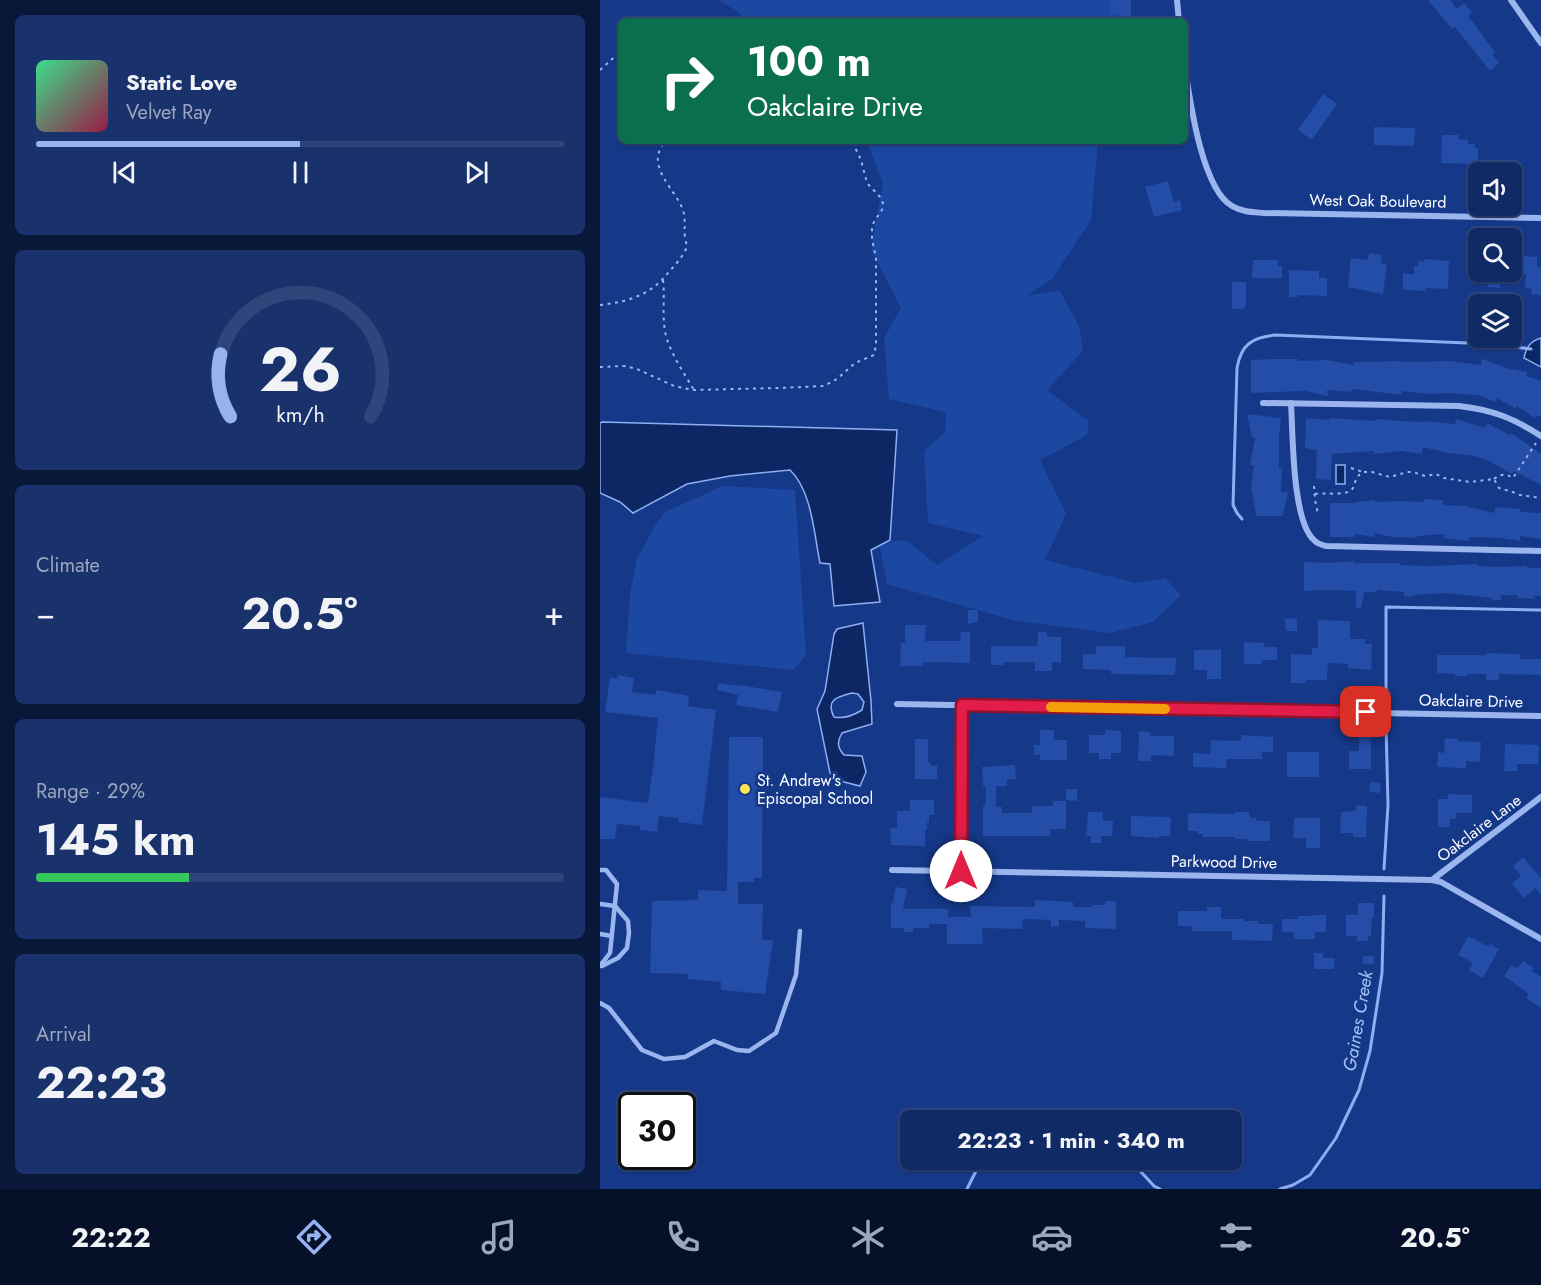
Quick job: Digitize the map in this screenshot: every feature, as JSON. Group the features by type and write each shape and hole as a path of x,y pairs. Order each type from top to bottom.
{"street":[{"path":"1177,0 1179,18"},
{"path":"1511,0 1541,43"},
{"name":"West Oak Boulevard","path":"1188,84 1199,144 1210,175 1220,195 1230,205 1242,211 1541,218"},
{"path":"1263,403 1476,408 1497,412 1541,436"},
{"path":"1292,403 1296,490 1299,507 1308,532 1319,544 1541,551"},
{"name":"Oakclaire Drive","path":"897,704 1541,716"},
{"path":"961,871 962,705"},
{"name":"Oakclaire Lane","path":"1432,880 1541,797"},
{"name":"Parkwood Drive","path":"892,870 1432,880 1440,882 1541,939"}],"lane":[{"path":"600,870 606,870 617,884 610,953 600,967"},
{"path":"600,904 615,906 628,921 629,933 627,948 618,958 600,967"},
{"path":"600,1003 609,1008 642,1050 664,1059 686,1058 714,1041 737,1050 749,1051 776,1033 796,975 800,931"},
{"path":"600,934 612,936"}],"path":[{"path":"695,18 714,18"},
{"path":"600,70 618,54"},
{"path":"600,305 618,303 646,293 663,280 686,250 686,226 683,211 658,167 658,154 663,144"},
{"path":"600,367 624,366 637,369 674,386 694,390 824,386 830,384 855,363 874,355 876,258 872,226 882,210 883,203 867,183 861,160 853,144"},
{"path":"663,280 666,338 694,390"},
{"path":"1351,468 1390,477 1413,472 1425,476 1436,474 1444,478 1470,482 1494,479 1503,474 1513,478 1541,436"},
{"path":"1315,494 1350,492 1355,479 1363,472"},
{"path":"1494,479 1499,488 1520,495 1541,498"},
{"path":"1314,486 1318,514"}],"shaded area":[{"path":"719,0 1123,0 1125,18 743,18 740,13"},
{"path":"868,144 1098,144 1091,220 1052,279 1028,295 1060,291 1079,326 1083,351 1047,390 1089,421 1087,435 1040,460 1066,514 1045,560 1136,583 1165,578 1181,595 1153,622 1110,633 1013,620 887,584 879,543 906,540 937,565 983,536 928,523 924,451 945,432 946,412 889,399 884,338 901,308 871,249 883,183"},
{"path":"1541,338 1541,367 1524,358 1529,345"},
{"path":"600,423 897,430 890,540 871,550 880,602 834,606 830,564 820,563 808,501 790,470 730,476 687,484 633,513 620,502 600,493"},
{"path":"1336,465 1345,465 1345,484 1336,484"},
{"path":"723,486 795,490 806,655 793,670 626,653 630,593 637,559 655,526 665,512"},
{"path":"863,623 872,724 842,733 839,739 840,749 844,755 862,756 866,772 860,786 844,782 830,773 817,709 825,691 834,634 837,629","holes":["852,693 858,694 864,702 862,710 848,716 834,717 831,706 834,700"]}],"building":[{"path":"1111,0 1131,0 1131,18 1111,15"},
{"path":"1428,0 1450,0 1457,9 1464,3 1472,13 1468,16 1495,52 1492,54 1499,63 1490,71 1455,27 1452,29"},
{"path":"1323,94 1337,104 1312,140 1298,130"},
{"path":"1374,127 1415,128 1414,146 1374,145"},
{"path":"1442,135 1459,135 1458,139 1468,140 1468,144 1475,144 1475,148 1478,148 1478,162 1441,163"},
{"path":"1168,181 1174,202 1180,200 1182,210 1154,217 1145,187"},
{"path":"1369,253 1382,255 1381,263 1387,264 1383,294 1348,287 1351,258 1368,260"},
{"path":"1524,256 1537,257 1537,267 1541,267 1541,295 1531,294 1532,289 1525,288"},
{"path":"1424,259 1449,261 1448,289 1403,290 1403,274 1414,274 1414,266 1418,266 1418,261 1424,262"},
{"path":"1253,260 1278,260 1278,266 1282,266 1282,278 1252,278"},
{"path":"1289,270 1319,271 1319,278 1327,278 1327,296 1289,297"},
{"path":"1232,282 1246,282 1244,309 1232,309"},
{"path":"1489,282 1500,282 1500,288 1488,287"},
{"path":"1482,359 1510,369 1527,372 1526,376 1541,381 1541,417 1536,415 1535,418 1517,406 1516,409 1497,398 1496,402 1478,395 1402,391 1402,395 1352,389 1352,392 1327,390 1328,396 1305,391 1251,393 1251,360 1326,360 1354,365 1354,362 1450,361 1481,365"},
{"path":"1247,414 1281,418 1279,468 1282,468 1281,492 1288,492 1283,516 1256,516 1251,486 1254,465 1250,465 1255,438 1252,438"},
{"path":"1306,418 1376,421 1376,419 1455,424 1456,419 1485,428 1487,423 1510,435 1511,433 1541,454 1541,485 1514,471 1512,474 1475,456 1422,447 1422,454 1401,451 1374,454 1374,451 1332,454 1331,480 1316,479 1317,450 1305,448"},
{"path":"1424,499 1443,500 1443,505 1468,506 1495,513 1495,507 1541,513 1541,539 1520,536 1520,541 1469,537 1469,541 1444,538 1445,534 1396,538 1375,533 1375,537 1354,534 1354,537 1330,537 1330,503 1375,500 1375,502 1424,502"},
{"path":"1354,561 1354,563 1400,563 1400,565 1478,564 1478,566 1541,568 1541,596 1534,596 1535,599 1518,598 1517,595 1501,595 1501,600 1493,600 1492,598 1446,593 1412,595 1412,597 1404,596 1404,592 1377,590 1377,592 1364,592 1361,609 1356,608 1356,591 1304,591 1304,562"},
{"path":"968,610 978,610 978,622 968,624"},
{"path":"1297,618 1297,631 1286,631 1285,619"},
{"path":"1318,620 1350,621 1350,639 1366,639 1365,644 1372,644 1371,670 1348,668 1348,664 1328,663 1327,680 1291,683 1291,654 1312,655 1312,648 1318,648"},
{"path":"905,625 926,625 925,641 960,641 961,632 970,632 970,663 923,662 923,666 900,666 901,643 905,643"},
{"path":"1038,632 1047,632 1047,637 1061,637 1061,662 1052,662 1052,671 1035,671 1035,662 1004,662 1003,665 991,665 991,646 1037,646"},
{"path":"1244,642 1265,643 1264,647 1277,647 1277,660 1262,660 1262,664 1244,664"},
{"path":"1096,646 1125,646 1125,657 1176,658 1175,675 1111,674 1111,670 1083,669 1083,654 1096,654"},
{"path":"1194,650 1221,650 1221,679 1207,679 1207,670 1194,670"},
{"path":"1486,653 1520,654 1520,659 1541,659 1541,675 1499,674 1499,680 1486,680 1486,674 1455,676 1455,674 1437,673 1437,655 1486,655"},
{"path":"618,675 634,678 632,692 656,695 656,690 689,696 688,706 716,710 702,825 678,822 679,818 659,816 657,832 640,830 640,826 617,824 615,839 600,839 600,797 648,803 654,759 658,718 605,712 610,677 617,679"},
{"path":"718,683 782,692 778,712 736,705 738,695 717,690"},
{"path":"1040,730 1054,730 1054,740 1067,740 1067,760 1040,760 1040,755 1034,755 1034,745 1040,745"},
{"path":"1105,730 1121,731 1121,753 1111,753 1111,759 1099,759 1099,753 1089,753 1089,735 1105,735"},
{"path":"1139,731 1150,732 1150,736 1174,736 1174,756 1151,755 1151,761 1138,761"},
{"path":"1241,735 1273,737 1273,752 1262,752 1262,759 1227,759 1226,768 1193,767 1193,753 1210,754 1211,740 1241,741"},
{"path":"1359,735 1371,735 1371,769 1349,769 1349,751 1359,751"},
{"path":"729,737 763,737 762,878 754,878 754,882 738,882 738,904 763,904 762,940 773,940 765,994 721,990 721,982 687,979 688,974 650,973 652,901 698,900 698,890 727,891"},
{"path":"1445,738 1481,742 1480,762 1466,761 1466,768 1437,767 1438,752 1444,753"},
{"path":"915,739 928,739 928,762 931,766 937,765 937,779 915,779"},
{"path":"1505,744 1539,745 1538,764 1517,764 1517,771 1504,771"},
{"path":"1287,752 1319,752 1319,777 1287,777"},
{"path":"1015,765 1016,779 1007,779 1007,786 996,786 996,806 1002,807 1002,813 1032,813 1032,806 1053,806 1053,801 1066,801 1066,829 1050,829 1050,836 983,836 983,806 985,806 986,787 983,786 982,767"},
{"path":"1370,782 1381,783 1380,793 1369,792"},
{"path":"1066,789 1077,789 1077,801 1066,800"},
{"path":"1448,794 1472,795 1472,813 1456,813 1456,819 1450,819 1450,827 1438,827 1438,799 1448,799"},
{"path":"910,800 934,800 934,815 929,815 927,830 925,830 925,846 891,845 890,828 897,828 897,811 910,811"},
{"path":"1356,805 1367,806 1366,837 1353,837 1353,833 1340,833 1341,812 1356,811"},
{"path":"1088,812 1103,812 1103,821 1113,821 1112,836 1101,836 1101,843 1091,843 1091,836 1086,836"},
{"path":"1235,812 1249,812 1249,816 1256,818 1257,821 1270,821 1270,841 1247,841 1247,839 1235,839 1235,837 1203,837 1203,834 1198,834 1198,831 1188,831 1188,813 1235,814"},
{"path":"1131,816 1171,817 1170,836 1159,836 1159,838 1131,836"},
{"path":"1294,818 1320,818 1320,848 1306,848 1306,838 1293,838"},
{"path":"1523,857 1541,878 1541,894 1535,888 1524,898 1512,884 1521,876 1513,866"},
{"path":"896,887 907,889 903,909 948,909 948,917 971,917 970,906 1035,907 1035,900 1073,902 1073,907 1092,907 1092,905 1105,905 1105,901 1116,901 1116,929 1085,928 1085,921 1059,920 1059,926 1051,926 1051,920 1023,919 1022,929 982,928 983,944 947,944 947,924 929,924 929,928 913,928 913,932 904,932 904,928 891,928 891,903 893,903"},
{"path":"1358,903 1374,903 1374,918 1372,918 1371,936 1368,936 1368,941 1357,941 1357,936 1346,936 1346,915 1358,915"},
{"path":"1207,907 1221,907 1221,919 1244,919 1244,921 1258,921 1258,924 1273,924 1272,941 1232,940 1232,931 1192,931 1191,926 1178,926 1178,911 1207,911"},
{"path":"1326,915 1326,932 1315,932 1315,939 1294,939 1294,932 1282,932 1282,919 1298,919 1298,916"},
{"path":"1468,936 1489,947 1490,944 1499,949 1483,978 1469,970 1473,963 1458,955"},
{"path":"1314,953 1323,953 1323,958 1335,958 1334,969 1314,969"},
{"path":"1363,956 1374,956 1374,964 1363,964"},
{"path":"1523,961 1534,968 1532,971 1541,977 1541,1008 1526,998 1529,994 1504,976 1511,966 1518,968"}],"waterway":[{"path":"1242,519 1233,505 1237,368 1242,353 1249,343 1276,335 1491,344 1531,349"},
{"name":"Gaines Creek","path":"1386,695 1386,607 1541,610"},
{"name":"Gaines Creek","path":"1384,869 1388,805 1386,725"},
{"name":"Gaines Creek","path":"1280,1189 1293,1185 1310,1175 1336,1138 1359,1090 1370,1051 1382,973 1384,896"},
{"name":"Gaines Creek","path":"967,1189 976,1170"},
{"name":"Gaines Creek","path":"1139,1170 1154,1186 1160,1189"}],"slow traffic":[{"path":"1051,707 1165,709"}],"place":[{"name":"St. Andrew's Episcopal School","path":"745,789"}],"route":[{"path":"961,871 962,705 1366,712"}]}
